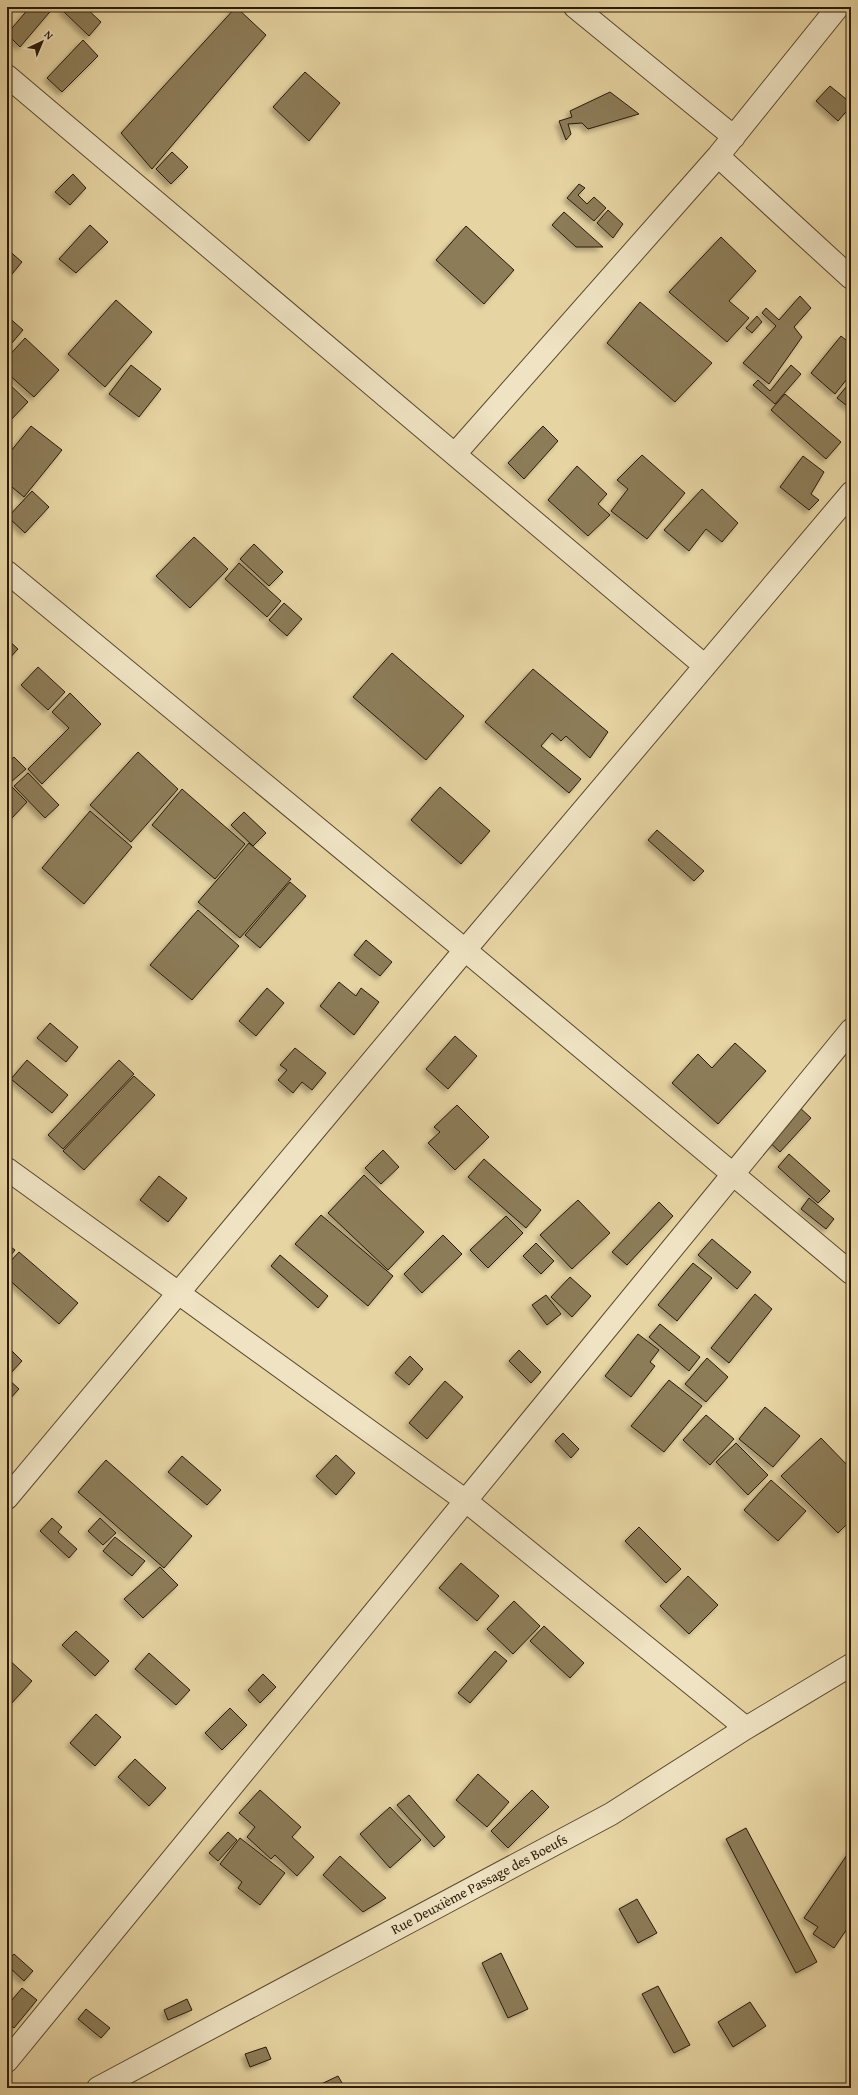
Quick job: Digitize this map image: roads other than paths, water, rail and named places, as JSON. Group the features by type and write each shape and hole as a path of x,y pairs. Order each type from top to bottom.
{"street":[{"path":"575,7 734,137"},
{"path":"455,454 718,156 838,7"},
{"path":"7,76 705,666"},
{"path":"718,156 851,278"},
{"path":"7,1498 465,950 851,493"},
{"path":"7,572 465,950 733,1176 851,1273"},
{"path":"7,2061 851,1030"},
{"path":"7,1169 466,1501 746,1728"},
{"name":"Rue Deuxième Passage des Boeufs","path":"98,2088 611,1814 746,1728 851,1664"}]}
